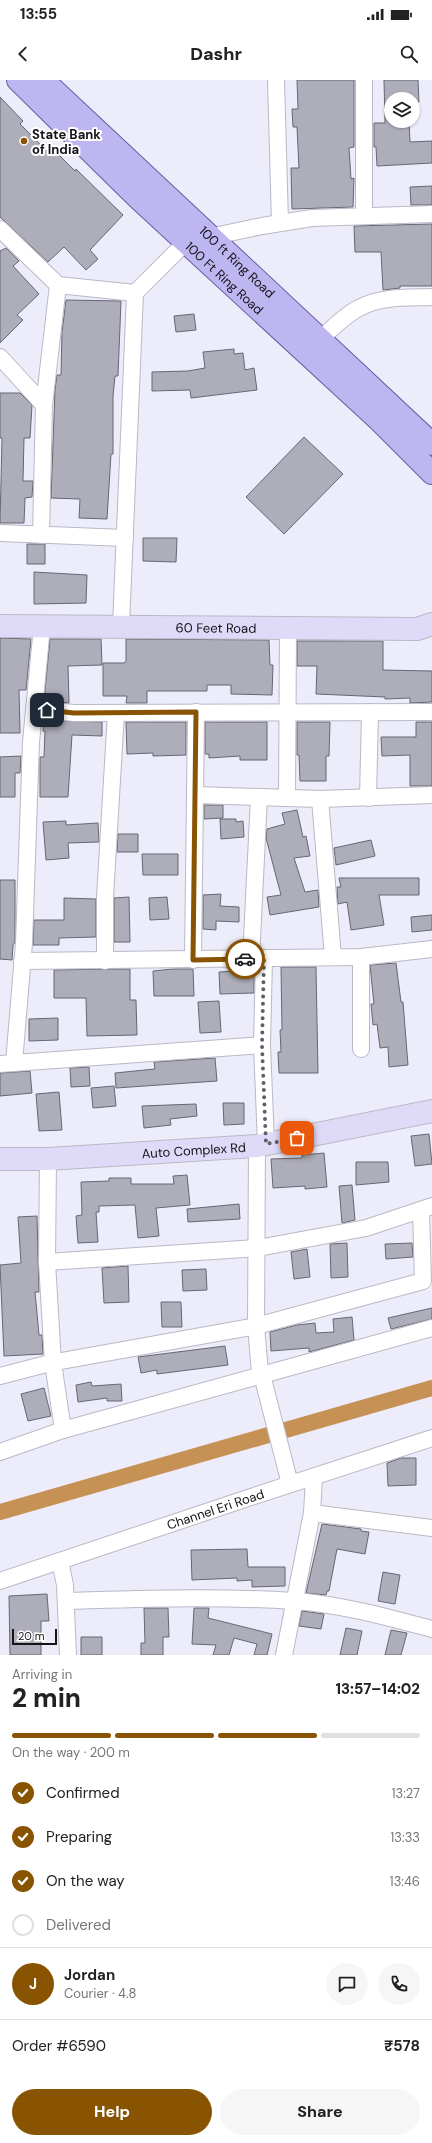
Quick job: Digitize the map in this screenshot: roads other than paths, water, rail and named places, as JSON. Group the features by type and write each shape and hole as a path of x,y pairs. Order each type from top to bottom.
{"main road":[{"name":"100 Ft Ring Road","path":"18,80 186,242 380,421 432,473"},
{"name":"100 ft Ring Road","path":"43,80 212,236 269,293 432,444"}],"street":[{"path":"276,80 280,223"},
{"path":"364,80 364,216"},
{"path":"122,626 135,293 186,242 312,218 432,214"},
{"path":"0,229 58,285 135,293"},
{"path":"41,535 44,405 58,285"},
{"path":"320,339 358,308 374,302 388,299 432,297"},
{"path":"0,357 44,405"},
{"path":"0,533 125,538"},
{"name":"60 Feet Road","path":"0,626 417,629 432,624"},
{"path":"42,626 31,742 22,961 7,1064 262,1045"},
{"path":"287,798 288,628"},
{"path":"34,709 74,713 432,712"},
{"path":"105,961 105,897 116,712"},
{"path":"193,960 196,712"},
{"path":"368,798 370,712"},
{"path":"196,795 320,799 432,795"},
{"path":"259,797 258,958 262,1045 256,1326 260,1373 290,1484"},
{"path":"320,799 334,957"},
{"path":"22,961 360,957 432,949"},
{"path":"360,957 361,1049"},
{"name":"Auto Complex Rd","path":"0,1159 48,1159 261,1145 432,1111"},
{"path":"48,1159 47,1262 54,1363 63,1430"},
{"path":"0,1376 54,1363 256,1326 424,1281 427,1208 366,1228 258,1248 47,1262"},
{"path":"0,1452 63,1430 432,1328"},
{"name":"Channel Eri Road","path":"0,1582 290,1484 432,1438"},
{"path":"284,1655 312,1512 314,1477"},
{"path":"312,1512 432,1528"},
{"path":"60,1561 65,1585 68,1655"},
{"path":"66,1601 182,1598 294,1601 376,1614 432,1629"}],"waterway":[{"path":"0,1512 432,1388"}],"place":[{"name":"State Bank of India","path":"24,141"}]}
